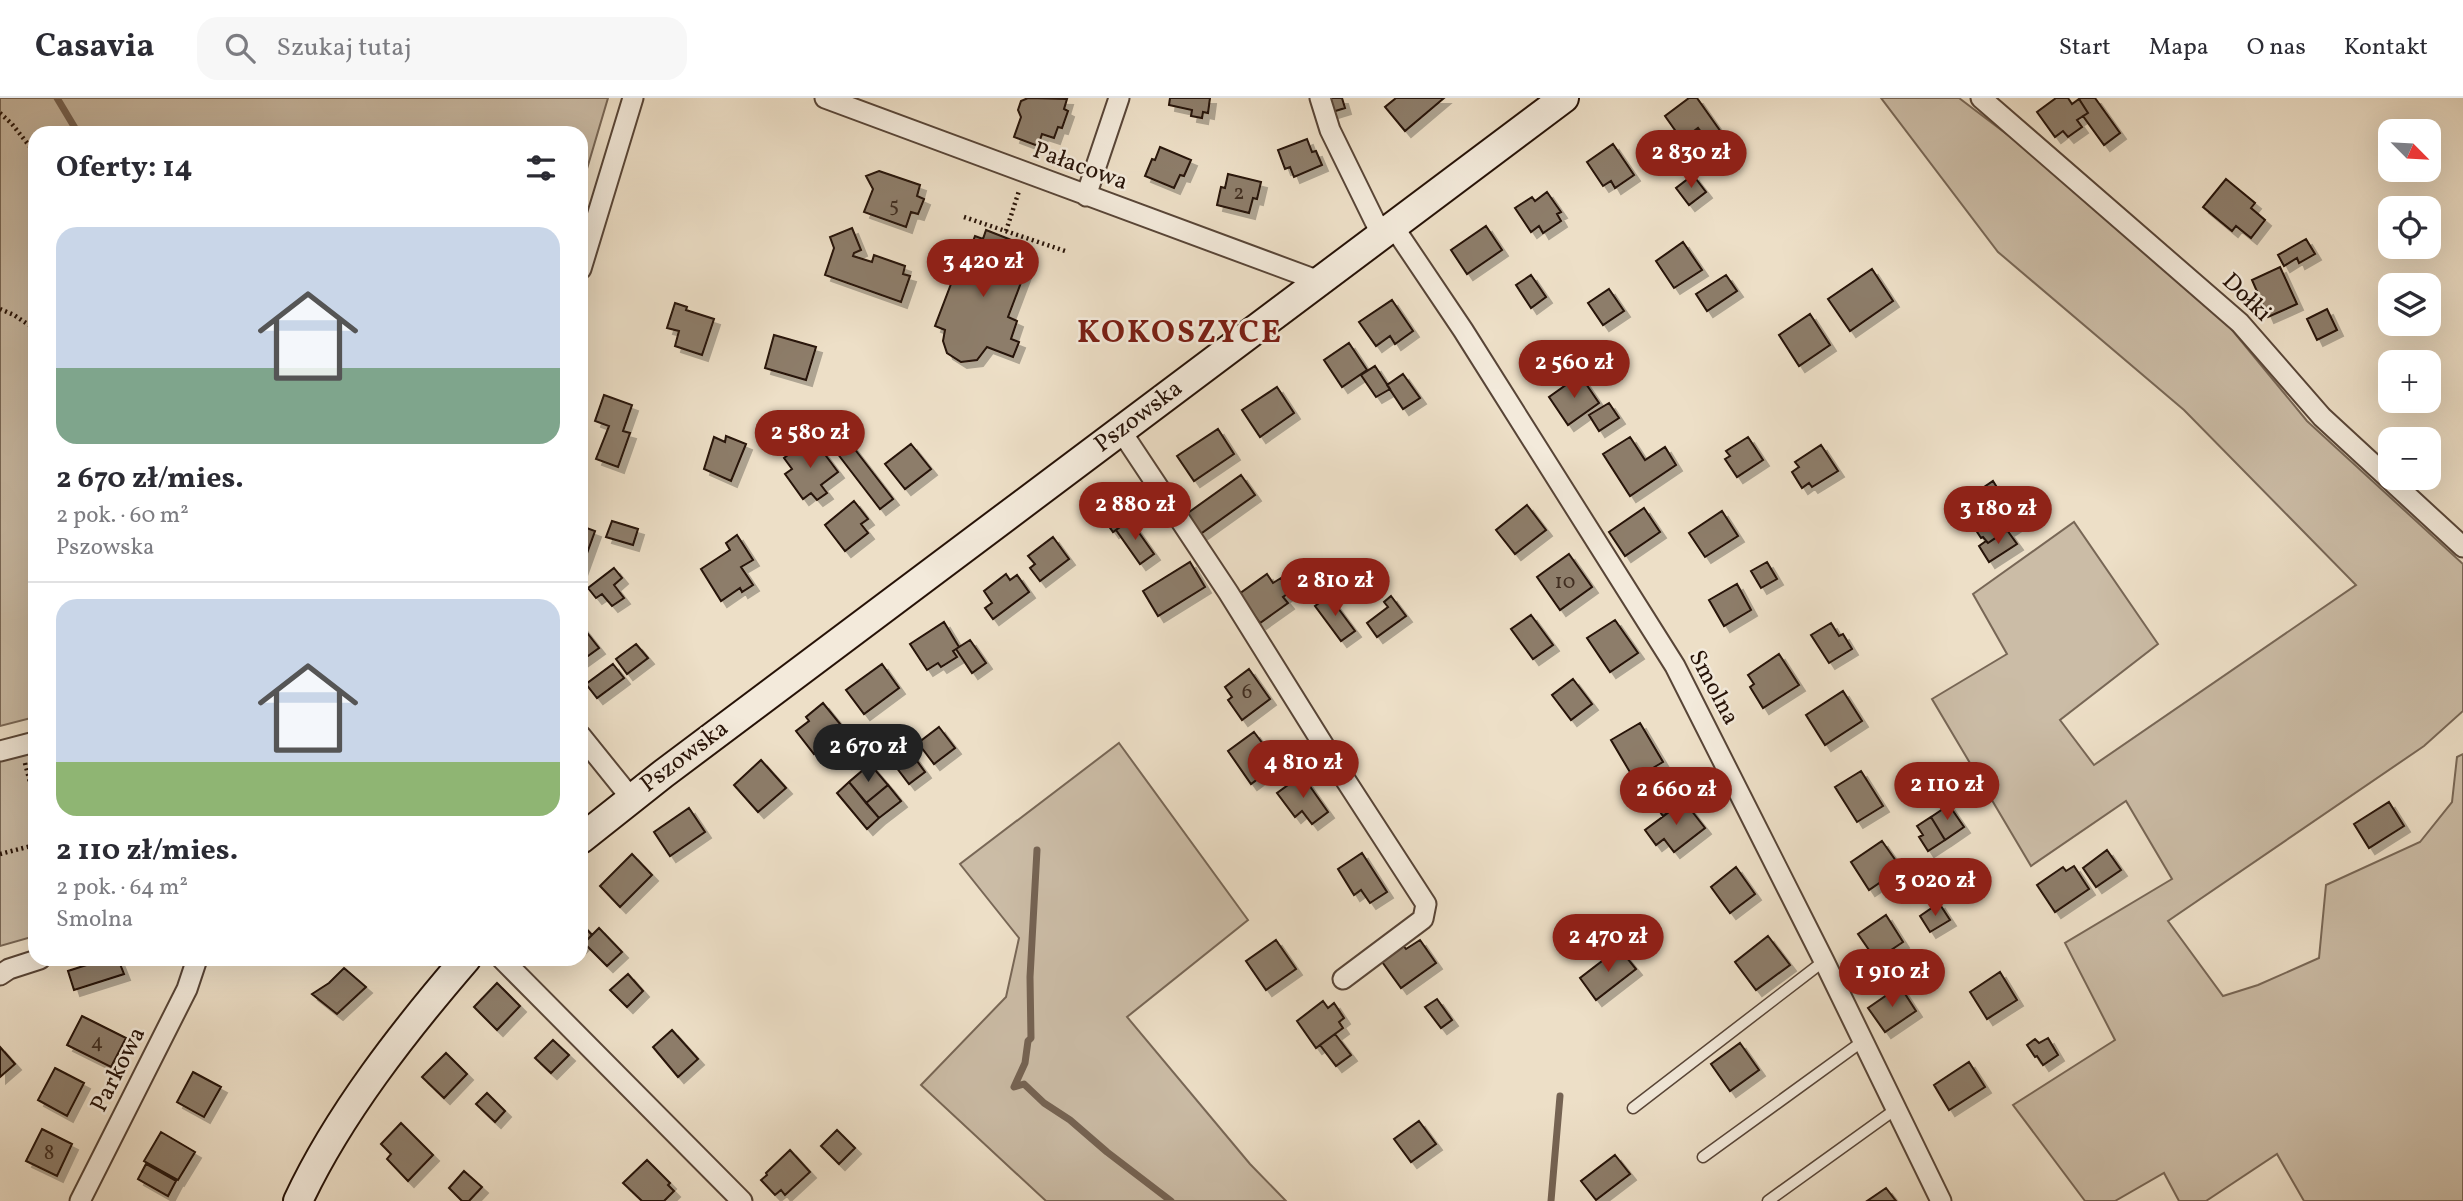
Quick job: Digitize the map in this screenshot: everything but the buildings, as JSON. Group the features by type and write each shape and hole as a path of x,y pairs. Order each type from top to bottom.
{"main road":[{"name":"Pszowska","path":"588,833 1564,98"},
{"path":"298,1201 342,1123 413,1021 460,966"}],"street":[{"path":"588,246 633,98"},
{"name":"Pałacowa","path":"825,98 1319,281"},
{"path":"1086,196 1119,98"},
{"name":"Smolna","path":"1320,98 1331,130 1387,230 1500,387 1675,666 1941,1201"},
{"name":"Dołki","path":"1981,98 2240,323 2322,417 2463,547"},
{"path":"1121,431 1228,592 1340,773 1426,904 1423,919 1343,979"},
{"path":"0,751 28,744"},
{"path":"588,745 632,798"},
{"path":"0,975 28,963"},
{"name":"Parkowa","path":"80,1201 187,989 195,966"},
{"path":"509,966 742,1201"}],"lane":[{"path":"1633,1108 1824,961"},
{"path":"1703,1157 1863,1041"},
{"path":"1768,1201 1896,1109"}],"path":[{"path":"0,113 28,144"},
{"path":"1006,231 1025,174"},
{"path":"964,217 1068,252"},
{"path":"0,309 28,324"},
{"path":"24,759 28,775"},
{"path":"0,854 28,847"}],"shaded area":[{"path":"0,98 608,98 588,165 588,126 28,126 28,719 0,726"},
{"path":"1881,98 1959,98 2021,145 2228,325 2307,421 2378,486 2378,490 2382,490 2463,564 2463,711 2424,746 2168,921 2223,996 2258,985 2319,958 2326,885 2420,842 2452,802 2457,757 2463,754 2463,1201 2304,1201 2277,1154 2206,1201 2179,1201 2164,1173 2115,1201 2085,1201 2013,1105 2115,1040 2065,943 2172,879 2126,801 2031,866 1932,699 2007,654 1973,594 2074,522 2158,644 2060,720 2094,765 2356,585 2184,410 1998,252"},
{"path":"1119,743 1248,920 1127,1017 1250,1164 1286,1201 1046,1201 921,1085 1006,997 1019,938 960,864"},
{"path":"28,752 28,938 0,946 0,759"}],"waterway":[{"path":"57,98 74,126"},
{"path":"1037,850 1030,977 1031,1038 1028,1041 1025,1063 1014,1087 1024,1084 1044,1103 1070,1120 1171,1201"},
{"path":"1551,1201 1560,1096"}],"district":[{"name":"KOKOSZYCE","path":"1180,334"}]}
